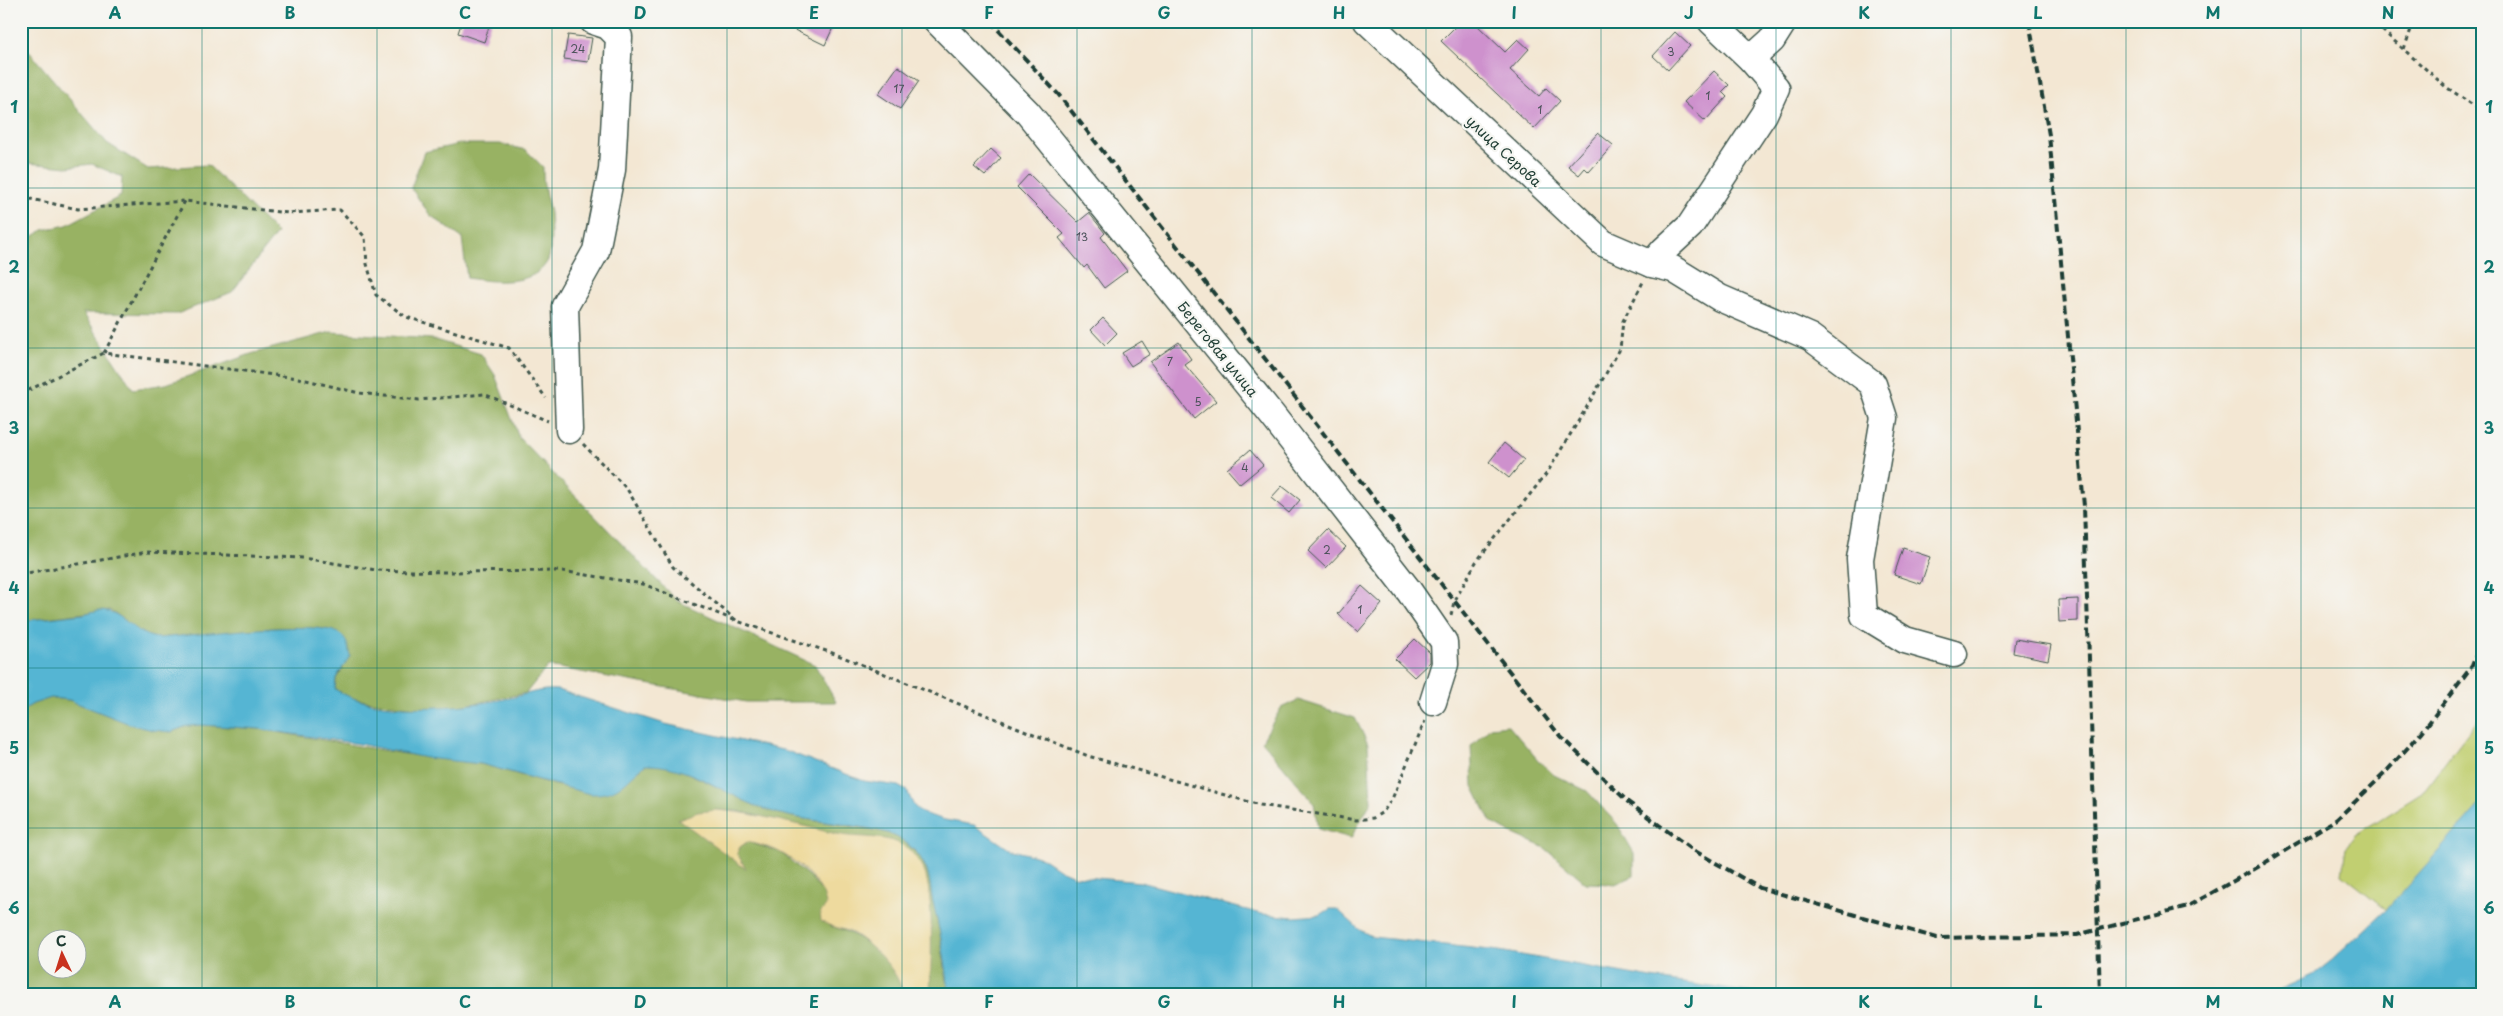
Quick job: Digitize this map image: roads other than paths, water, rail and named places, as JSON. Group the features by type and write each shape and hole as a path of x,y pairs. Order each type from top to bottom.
{"street":[{"path":"570,430 565,306 596,251 612,170 619,37 608,26 593,21"},
{"name":"Береговая улица","path":"937,21 1028,113 1272,415 1409,591 1444,642 1445,664 1433,702"},
{"name":"улица Серова","path":"1367,21 1603,243 1652,264 1673,269 1720,298 1810,337 1873,384 1884,418 1860,559 1864,615 1905,640 1954,654"},
{"path":"1652,264 1690,226 1764,114 1776,88 1751,59 1711,21"},
{"path":"1751,59 1772,40 1784,21"}],"water":[{"path":"99,610 115,614 140,632 157,638 279,628 325,629 338,633 345,640 350,656 336,678 335,689 352,698 372,703 418,708 442,707 512,698 544,690 558,690 665,724 787,751 864,781 898,786 907,791 914,806 922,813 945,820 974,825 1009,849 1042,858 1060,870 1074,876 1141,882 1262,914 1294,917 1320,915 1330,909 1337,909 1360,930 1373,937 1499,951 1669,981 1769,995 949,995 942,946 926,868 921,858 907,844 884,832 776,813 747,802 691,774 661,766 645,765 615,790 600,794 590,794 481,764 426,758 360,744 259,729 202,725 187,726 171,732 153,730 132,725 69,700 51,698 33,704 21,711 21,621 83,614"},
{"path":"2482,802 2482,995 2267,995 2313,975 2332,960 2387,909"}],"railway":[{"path":"990,21 1058,94 1560,736 1628,802 1693,850 1760,888 1937,938 2077,935 2188,906 2248,873 2337,819 2383,775 2422,732 2472,666 2482,639"},
{"path":"2029,21 2049,135 2084,506 2100,995"}]}
